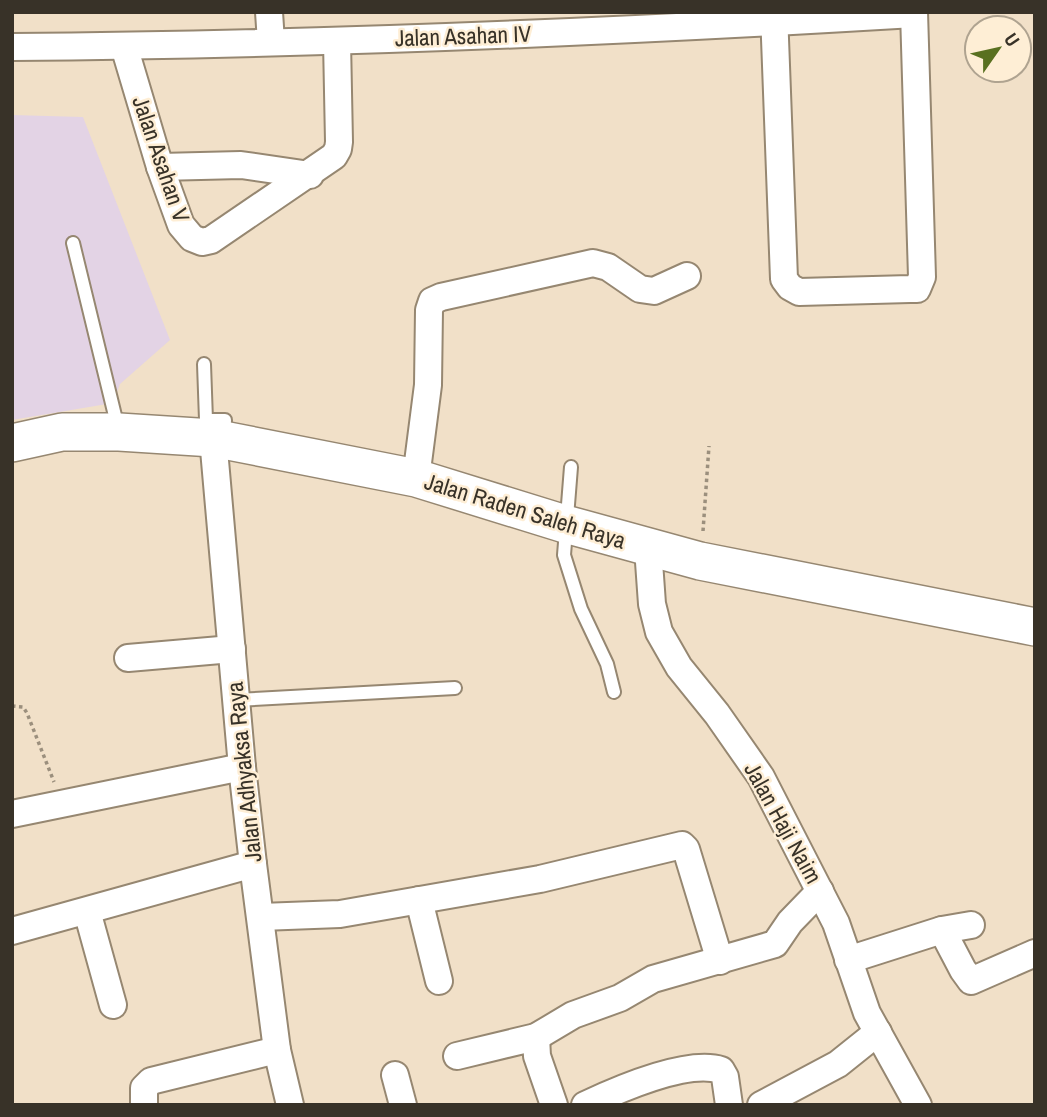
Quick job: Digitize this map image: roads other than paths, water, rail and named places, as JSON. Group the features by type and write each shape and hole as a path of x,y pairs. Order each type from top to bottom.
{"main road":[{"name":"Jalan Raden Saleh Raya","path":"12,443 62,432 119,432 218,439 416,478 565,524 700,561 1035,627"}],"street":[{"path":"269,12 271,42"},
{"path":"774,17 783,279 790,288 799,292 917,289 922,276 914,13"},
{"name":"Jalan Asahan IV","path":"12,47 337,41 774,17 914,13"},
{"name":"Jalan Asahan V","path":"124,46 160,167 181,225 192,238 202,242 211,240 310,175 334,156 338,149 337,41"},
{"path":"160,167 241,165 310,175"},
{"path":"416,478 428,385 429,310 432,302 441,297 593,263 608,267 640,289 654,291 687,276"},
{"name":"Jalan Adhyaksa Raya","path":"218,439 242,767 276,1050 290,1105"},
{"name":"Jalan Haji Naim","path":"648,548 652,604 659,632 679,667 717,714 761,777 836,923 867,1013 918,1105"},
{"path":"128,658 232,649"},
{"path":"12,814 242,767"},
{"path":"261,917 340,915 540,879 682,845 686,849 720,961"},
{"path":"12,931 253,864"},
{"path":"457,1056 536,1037 573,1015 620,998 653,979 775,944 790,922 820,891"},
{"path":"419,900 439,981"},
{"path":"87,911 113,1005"},
{"path":"848,960 942,930 971,925"},
{"path":"942,930 971,981 1035,953"},
{"path":"761,1105 838,1064 878,1032"},
{"path":"536,1037 537,1056 554,1105"},
{"path":"144,1105 144,1088 151,1081 276,1050"},
{"path":"585,1105 614,1091 685,1068 721,1070 725,1077 729,1105"},
{"path":"395,1075 403,1105"}],"lane":[{"path":"73,243 119,432"},
{"path":"204,364 206,420 225,421 218,439"},
{"path":"571,467 564,555 581,609 607,664 614,692"},
{"path":"236,700 455,688"}]}
